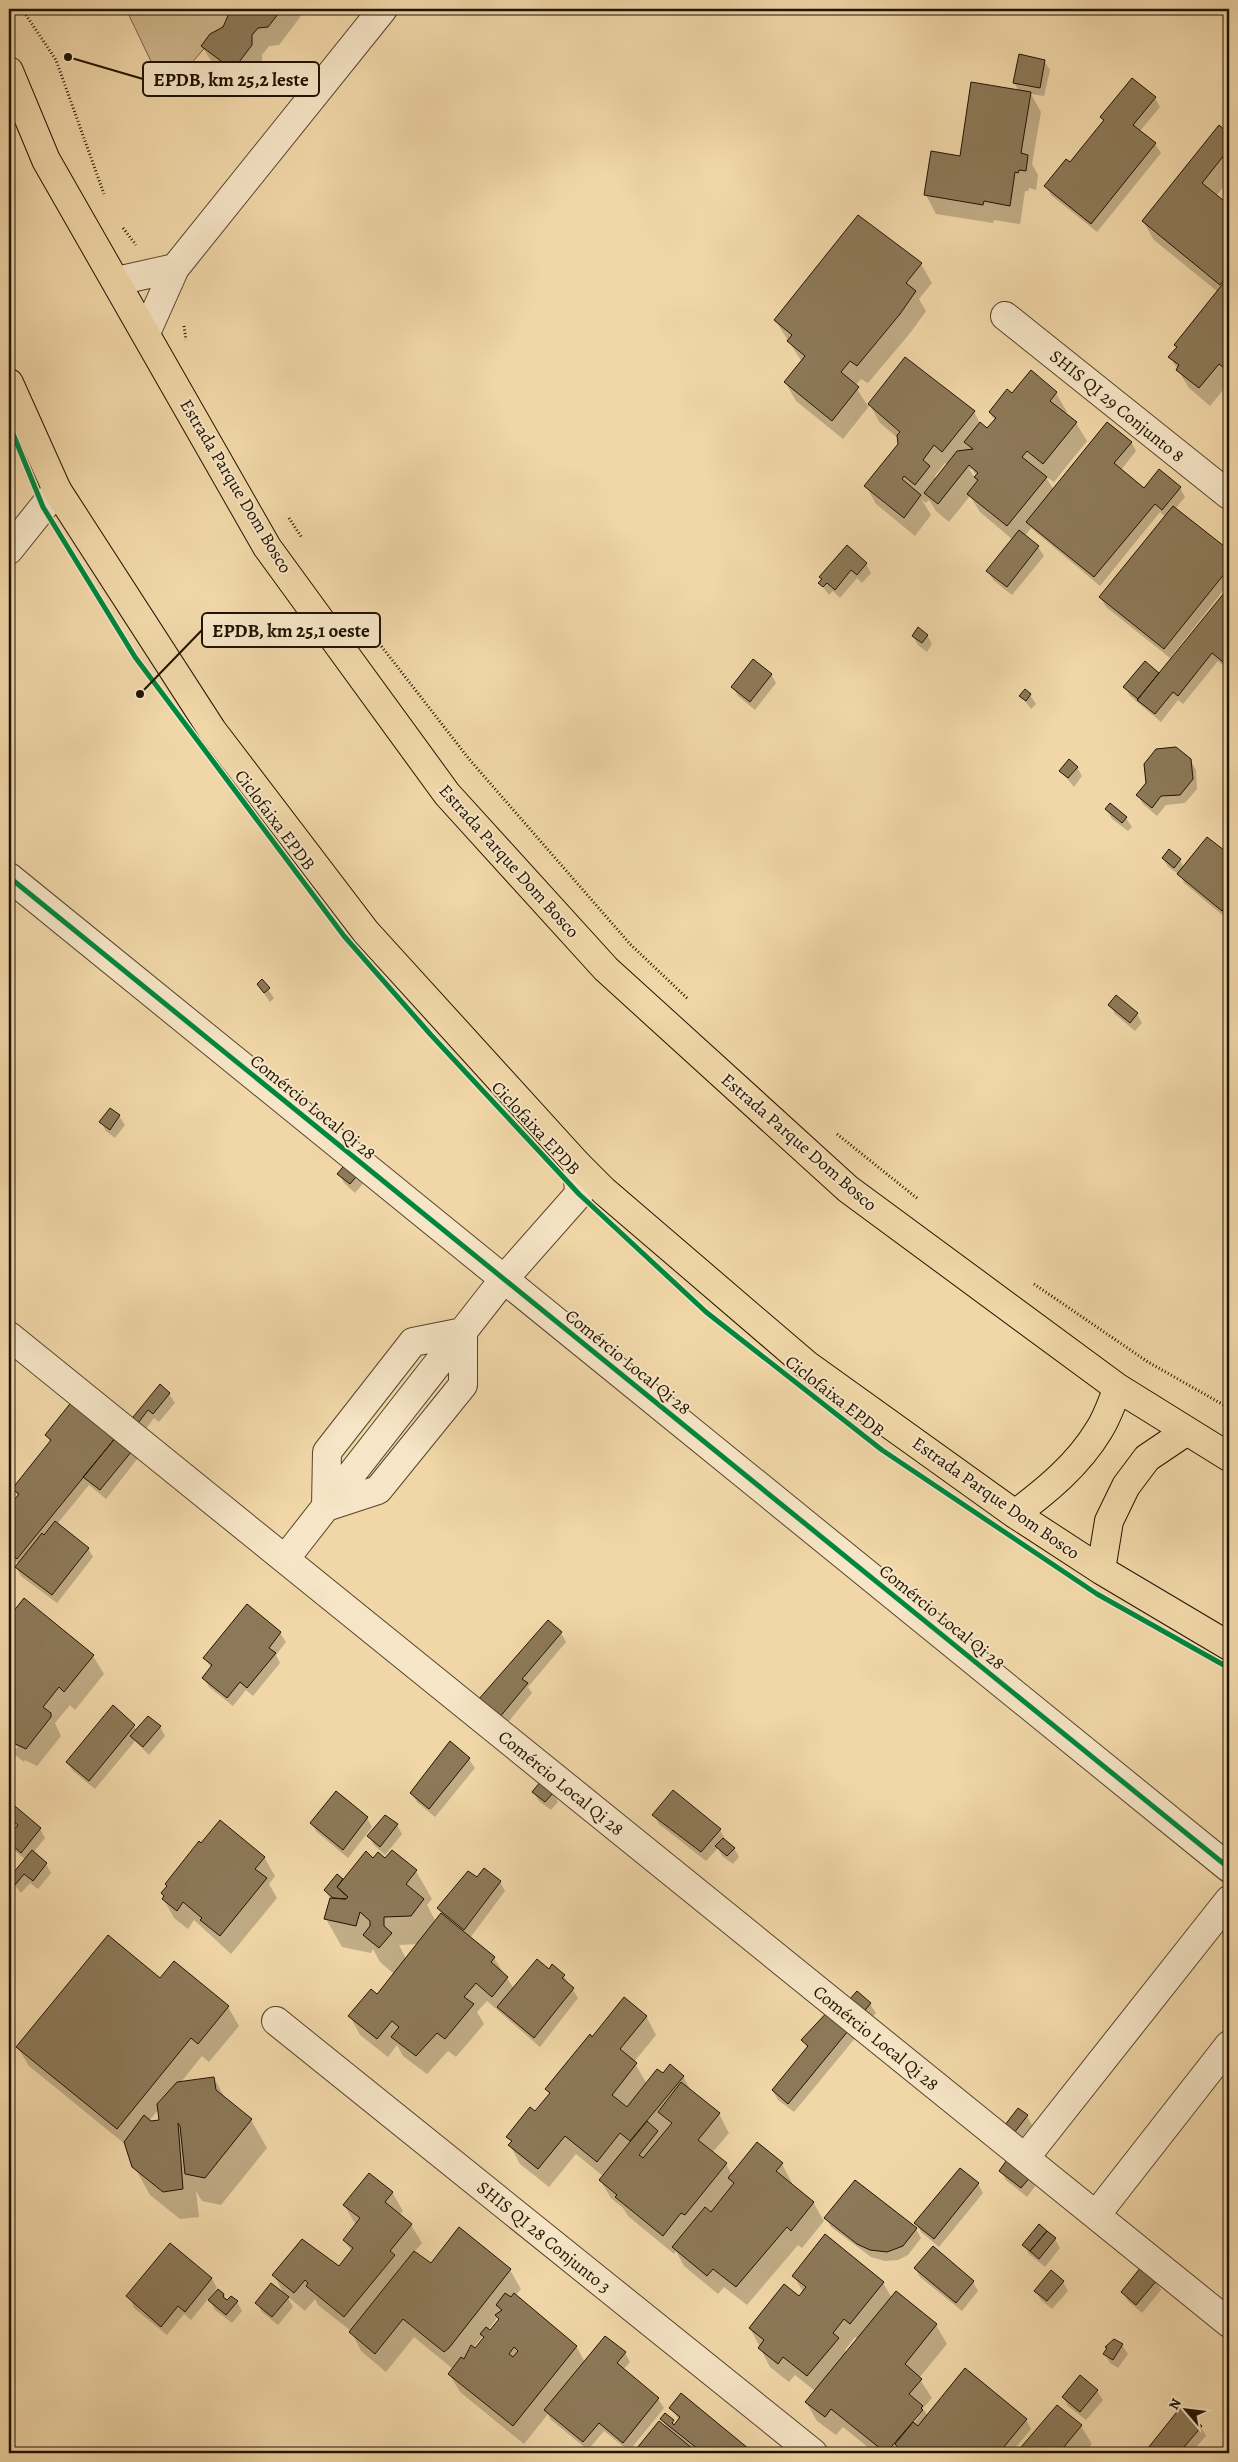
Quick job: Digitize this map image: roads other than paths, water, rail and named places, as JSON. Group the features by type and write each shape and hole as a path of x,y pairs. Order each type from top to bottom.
{"main road":[{"name":"Estrada Parque Dom Bosco","path":"9,71 46,160 273,555 447,794 606,969 848,1190 1118,1388 1229,1457"},
{"name":"Estrada Parque Dom Bosco","path":"9,384 57,490 212,730 366,932 577,1164 592,1192 807,1365 1015,1514 1101,1570 1229,1646"},
{"path":"1015,1514 1051,1487 1070,1467 1099,1430 1118,1388"},
{"path":"1101,1570 1109,1521 1126,1486 1146,1458 1187,1431"}],"street":[{"path":"146,333 175,268 383,9"},
{"path":"117,281 175,268"},
{"name":"SHIS QI 29 Conjunto 8","path":"1005,316 1229,495"},
{"path":"9,550 57,490"},
{"name":"Comércio Local Qi 28","path":"11,883 504,1279 1229,1868"},
{"path":"285,1559 504,1279 592,1192"},
{"name":"Comércio Local Qi 28","path":"9,1336 1229,2323"},
{"path":"1024,2158 1229,1900"},
{"name":"SHIS QI 28 Conjunto 3","path":"276,2021 813,2453"},
{"path":"1096,2216 1229,2046"}],"place":[{"name":"EPDB, km 25,2 leste","path":"68,57"},
{"name":"EPDB, km 25,1 oeste","path":"140,694"}]}
